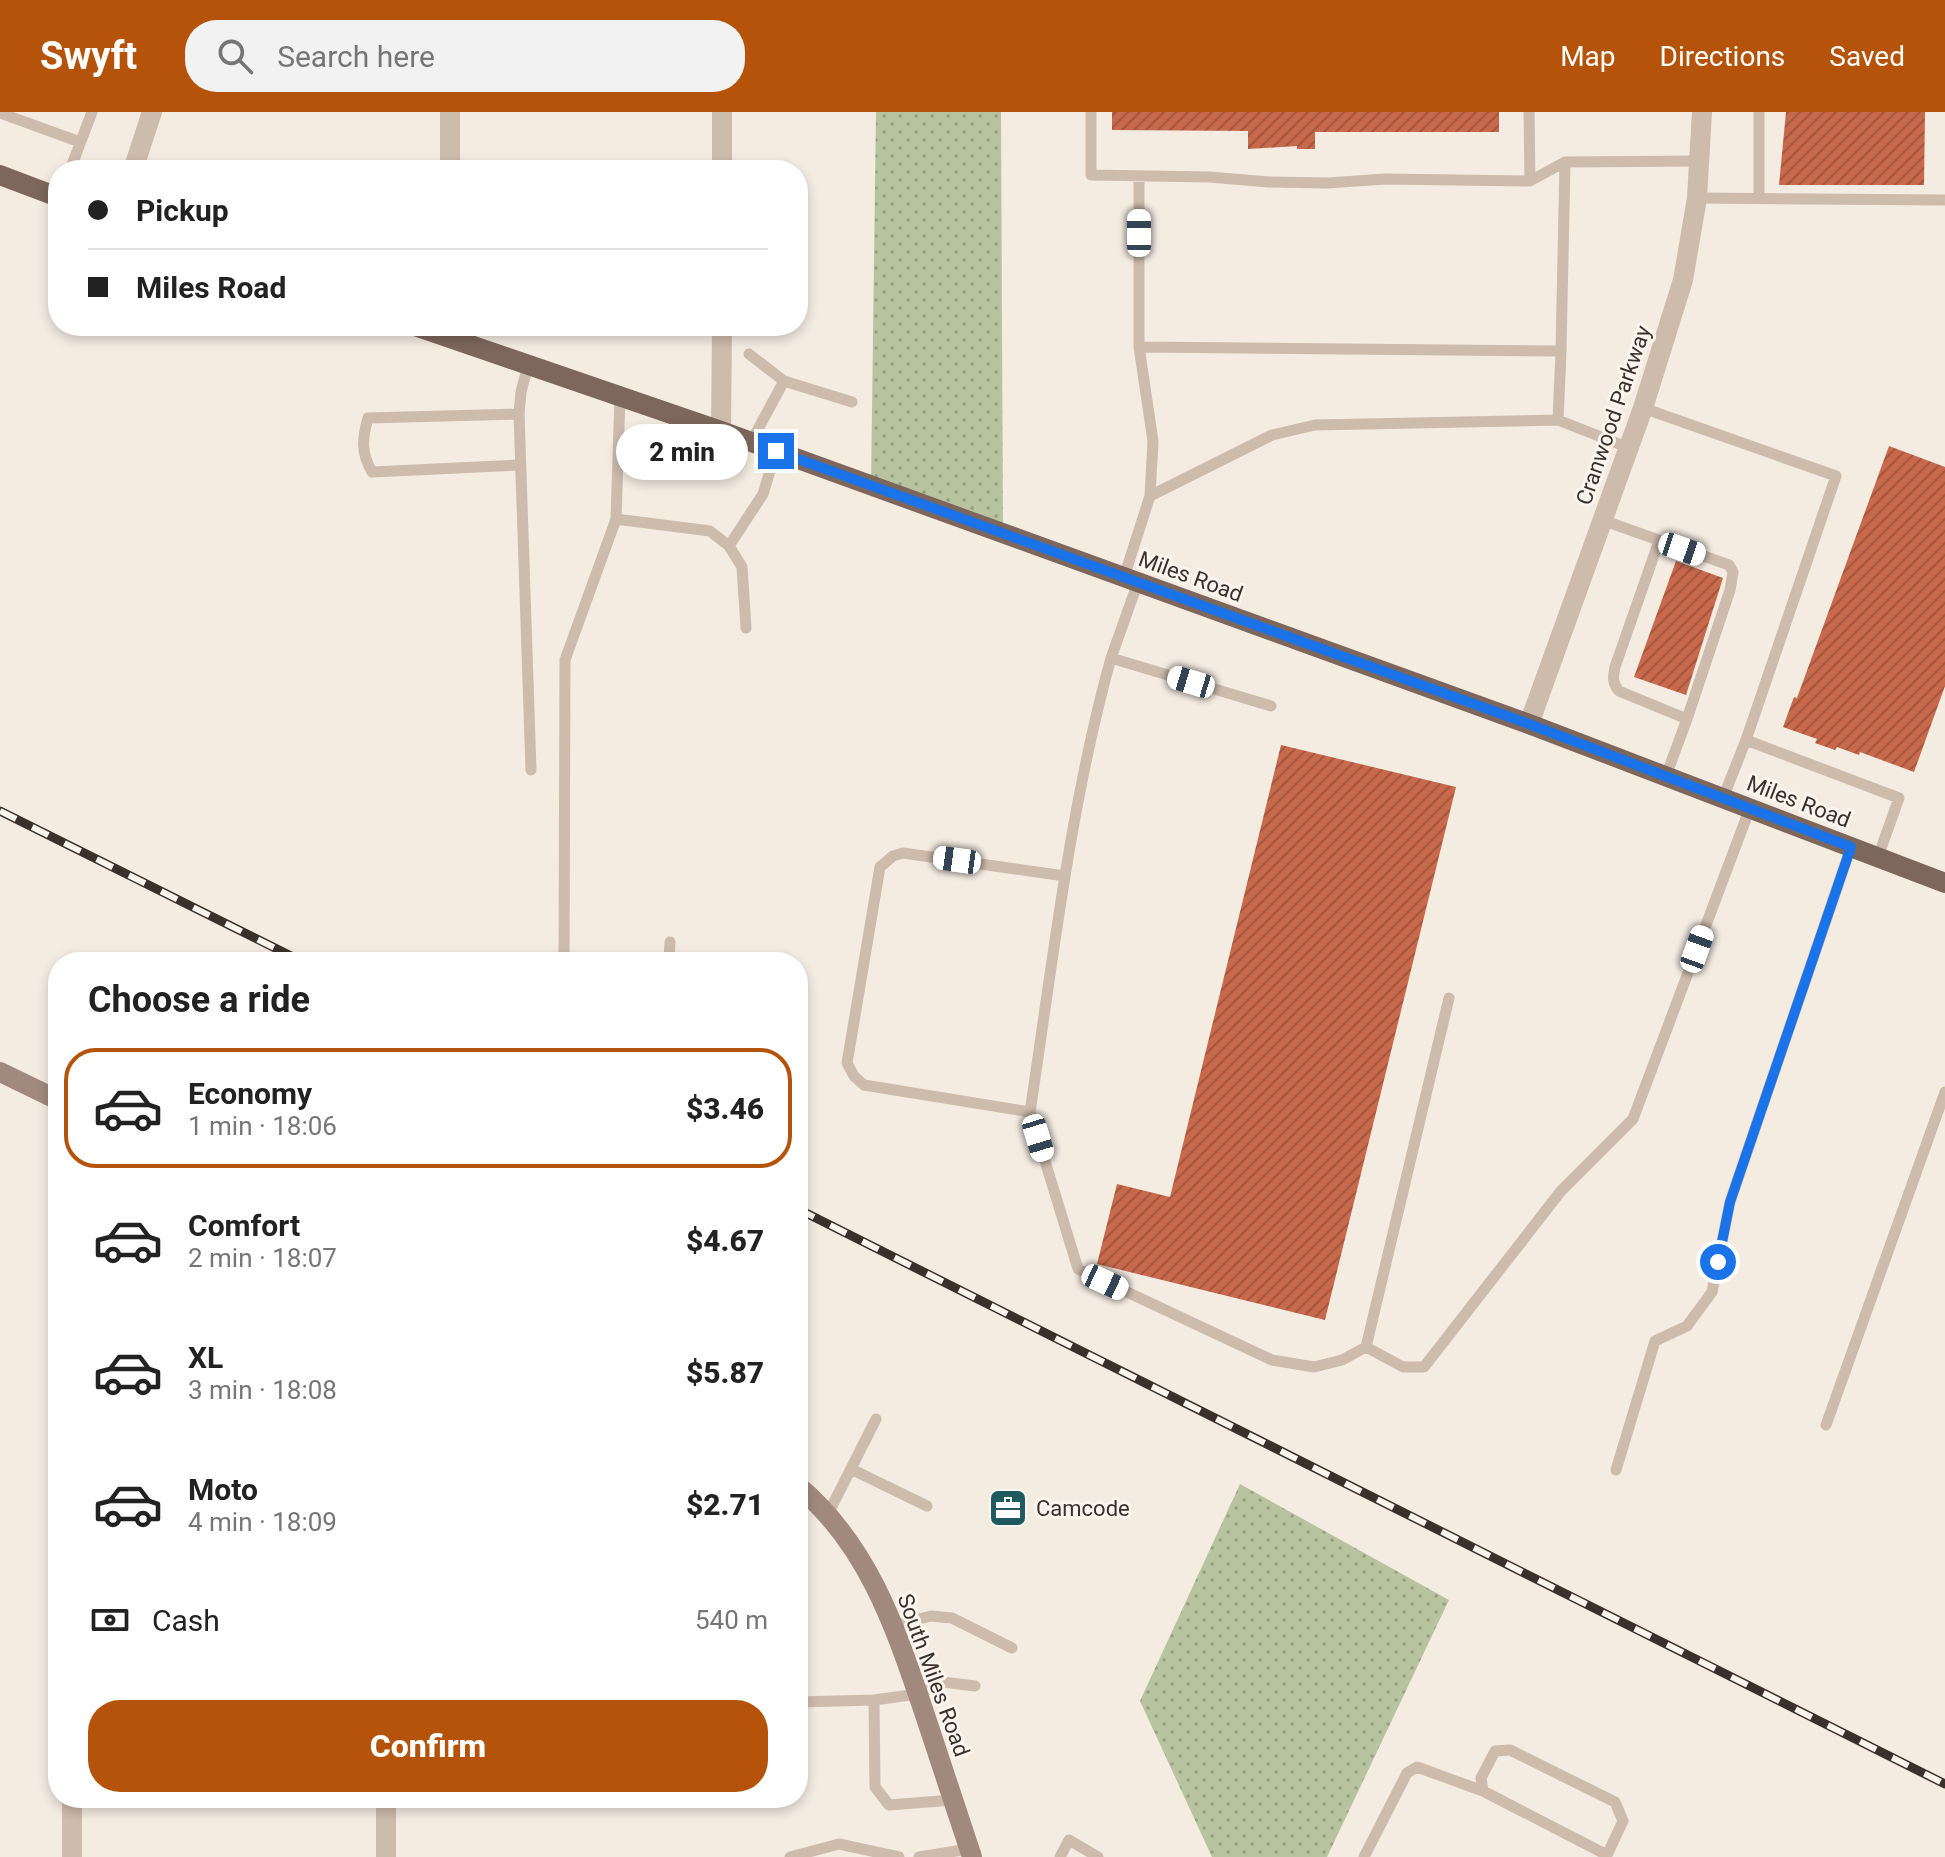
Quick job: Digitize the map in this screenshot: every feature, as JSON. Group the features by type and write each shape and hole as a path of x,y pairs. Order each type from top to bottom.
{"main road":[{"path":"0,175 48,193"},
{"name":"Miles Road","path":"458,336 528,365 721,431 1529,724 1945,883"}],"street":[{"path":"136,160 152,112"},
{"path":"450,112 450,160"},
{"path":"722,112 722,160"},
{"name":"Cranwood Parkway","path":"1529,724 1643,408 1683,280 1697,198 1702,112"},
{"path":"721,431 722,336"},
{"path":"0,1072 48,1095"},
{"name":"South Miles Road","path":"808,1496 839,1528 871,1576 895,1625 970,1853"},
{"path":"72,1808 72,1857"},
{"path":"386,1808 386,1857"}],"lane":[{"path":"74,160 92,112"},
{"path":"1091,112 1091,175 1328,183 1385,179 1530,181 1565,162 1700,161"},
{"path":"1529,112 1530,181"},
{"path":"1759,112 1759,198"},
{"path":"0,113 80,142"},
{"path":"1558,420 1565,162"},
{"path":"1139,176 1139,347 1153,441 1150,496 1084,774 1065,876 1030,1112 1078,1269 1272,1360 1314,1367 1342,1360 1366,1347 1449,998"},
{"path":"1697,198 1945,200"},
{"path":"1139,347 1561,351"},
{"path":"749,354 784,381 852,402"},
{"path":"528,365 519,414 531,770"},
{"path":"751,442 784,381"},
{"path":"564,952 565,660 616,519 620,396"},
{"path":"1643,408 1836,476 1746,740 1723,798"},
{"path":"519,414 368,418 363,438 364,458 372,472 520,465"},
{"path":"1150,496 1272,435 1315,425 1558,420 1629,448"},
{"path":"729,546 763,494 776,451"},
{"path":"616,519 710,531 729,546 742,567 746,628"},
{"path":"1602,520 1729,565 1733,572 1730,590 1666,776"},
{"path":"1659,541 1613,678 1619,691 1687,719"},
{"path":"1111,658 1271,706"},
{"path":"1746,740 1899,798 1878,857"},
{"path":"1366,1347 1403,1367 1424,1367 1561,1191 1633,1119 1750,808"},
{"path":"1616,1470 1655,1341 1687,1326 1712,1292 1730,1202 1851,847"},
{"path":"1030,1112 864,1085 854,1076 847,1063 880,867 886,861 903,853 1065,876"},
{"path":"670,942 670,952"},
{"path":"1826,1425 1945,1092"},
{"path":"827,1516 876,1419"},
{"path":"851,1469 927,1506"},
{"path":"895,1625 931,1616 952,1618 1012,1648"},
{"path":"808,1702 874,1700 918,1694 943,1682 975,1686"},
{"path":"874,1700 875,1787 889,1805 953,1800"},
{"path":"1364,1857 1407,1773 1417,1767 1483,1791 1606,1856 1623,1821 1615,1802 1510,1750 1495,1751 1481,1778 1483,1791"},
{"path":"1060,1857 1069,1840 1098,1857"},
{"path":"790,1857 839,1844 899,1857"},
{"path":"919,1857 970,1853"}],"green space":[{"path":"876,112 1001,112 1003,533 871,485"},
{"path":"1240,1484 1449,1600 1327,1857 1212,1857 1140,1701"}],"building":[{"path":"1112,112 1499,112 1499,132 1315,132 1315,149 1297,149 1297,146 1248,149 1248,131 1112,130"},
{"path":"1786,112 1925,112 1924,185 1779,185"},
{"path":"1889,446 1945,467 1945,686 1914,772 1860,752 1859,755 1837,747 1835,750 1815,743 1817,739 1783,727 1794,697 1797,698"},
{"path":"1676,561 1723,578 1686,695 1634,677"},
{"path":"1281,745 1456,787 1325,1320 1097,1264 1117,1184 1170,1197"}],"railway":[{"path":"0,811 283,952"},
{"path":"808,1214 1945,1784"}],"place":[{"name":"Camcode","path":"1008,1508"}],"route":[{"path":"776,451 1529,724 1851,847 1730,1202 1718,1262"}]}
